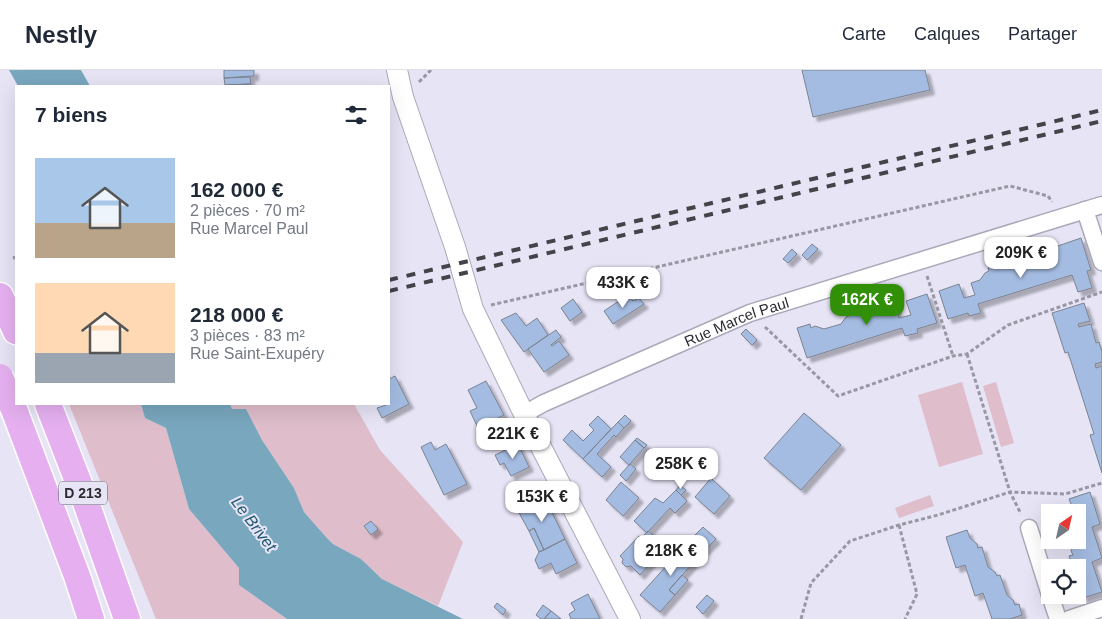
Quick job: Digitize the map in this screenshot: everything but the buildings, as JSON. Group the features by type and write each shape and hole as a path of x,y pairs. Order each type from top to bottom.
{"highway":[{"path":"0,296 15,330"},
{"name":"D 213","path":"0,377 77,576 90,619"},
{"name":"D 213","path":"48,405 83,494 127,619"},
{"path":"73,619 70,608 77,576"},
{"path":"114,583 139,607 143,619"}],"street":[{"path":"397,70 403,97 455,247 473,309 524,414 630,619"},
{"name":"Rue Marcel Paul","path":"524,414 544,403 750,313 1102,205"},
{"path":"1085,210 1102,262"},
{"path":"1029,528 1041,566"},
{"path":"1053,604 1058,619"},
{"path":"1069,619 1102,608"}],"path":[{"path":"473,309 1010,186 1048,196 1060,218"},
{"path":"922,260 953,356"},
{"path":"750,313 838,396 953,356 967,354 1008,325 1102,292"},
{"path":"967,354 1010,492 1029,528"},
{"path":"801,619 811,583 850,541 898,524 938,515 1010,492 1065,494 1102,483"},
{"path":"898,524 918,594 905,619"}],"shaded area":[{"path":"962,382 983,454 939,467 918,395"},
{"path":"996,382 1014,443 1001,447 983,386"},
{"path":"69,405 141,405 145,418 166,428 189,509 239,568 239,585 287,619 156,619"},
{"path":"230,405 355,405 380,450 463,542 438,606 382,579 361,559 333,544 304,512 294,488 262,440 246,409 232,409"},
{"path":"930,495 934,506 899,518 895,508"}],"water":[{"path":"9,70 81,70 89,85 17,85"},
{"name":"Le Brivet","path":"141,405 230,405 232,409 246,409 262,440 294,488 304,512 333,544 361,559 382,579 463,619 287,619 239,585 239,568 189,509 166,428 145,418"}],"railway":[{"path":"390,280 1102,110"},
{"path":"390,291 1102,121"},
{"path":"0,373 15,369"},
{"path":"0,384 15,380"}]}
